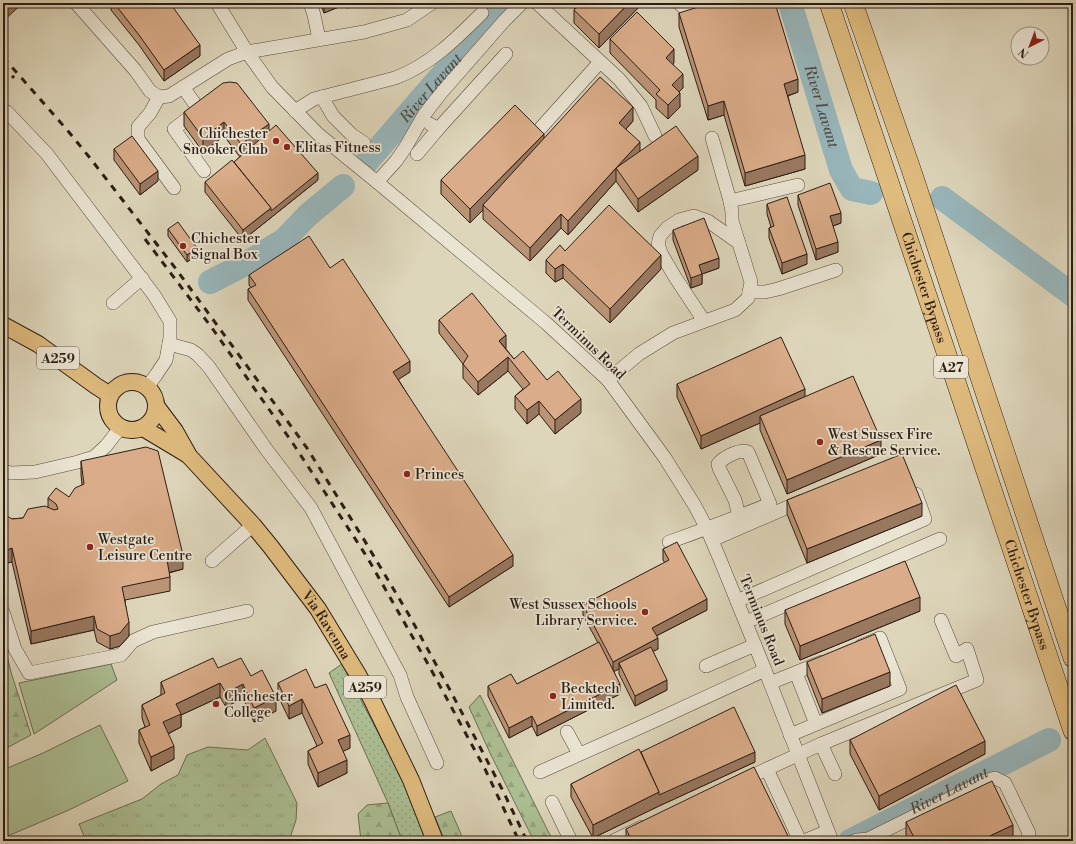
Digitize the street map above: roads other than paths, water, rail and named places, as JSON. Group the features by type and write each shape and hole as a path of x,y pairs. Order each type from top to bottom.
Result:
{"highway":[{"name":"Chichester Bypass","path":"829,3 1073,732"},
{"name":"Chichester Bypass","path":"854,3 911,169 1073,658"}],"main road":[{"name":"A259","path":"3,325 38,344 110,395"},
{"path":"127,382 141,383 152,392 156,399 156,413 148,425 143,428 135,431 120,428 110,417 108,410 110,395 114,389 127,382"},
{"name":"Via Ravenna","path":"157,406 175,431 189,456 272,547 318,609 368,692 411,780 435,841"},
{"name":"Via Ravenna","path":"143,428 189,456"}],"street":[{"path":"76,3 133,72 150,91 159,97 169,96 228,59 247,52 364,32 407,20 432,3"},
{"name":"Terminus Road","path":"217,3 247,52 272,87 318,134 546,322 608,380 665,458 695,506 709,534 746,622 830,836"},
{"path":"310,3 314,14 319,39"},
{"path":"377,182 396,161 441,92 522,3"},
{"path":"537,3 619,79 641,106 655,136"},
{"path":"295,111 314,99 407,74 439,54 482,13"},
{"path":"417,154 506,54"},
{"path":"538,131 600,62"},
{"path":"183,87 199,110 174,129 204,170"},
{"path":"159,97 150,114 138,127 138,139 174,188"},
{"path":"322,97 333,116 352,135 364,143"},
{"path":"7,112 47,154 142,278 170,321 170,338 166,360 147,387"},
{"path":"422,119 438,129"},
{"path":"608,380 639,354 673,333 735,310 748,298 752,282 732,221 730,201 712,138"},
{"path":"730,201 798,185"},
{"path":"704,321 662,256 658,245 660,236 667,228 679,220 694,216 708,221 739,243"},
{"path":"749,292 765,292 778,289 836,270"},
{"path":"113,303 142,278"},
{"path":"169,344 191,350 209,367 266,449 312,508 400,675 407,697 437,763"},
{"path":"3,471 11,473 35,472 94,457 106,446 120,428"},
{"path":"709,534 739,516 770,504 748,452 743,450 721,460 718,464 735,500 739,516"},
{"path":"737,601 925,520 913,485"},
{"path":"669,542 709,534 810,498"},
{"path":"212,561 253,525"},
{"path":"746,622 940,539"},
{"path":"3,612 15,649 29,673 121,655 133,641 153,632 247,611"},
{"path":"732,785 821,744 976,680 967,650 956,656 941,620"},
{"path":"790,735 900,689 880,638 852,649"},
{"path":"706,666 755,645"},
{"path":"770,683 831,658"},
{"path":"540,772 765,670"},
{"path":"796,673 816,724"},
{"path":"567,732 579,754"},
{"path":"821,744 835,774"},
{"path":"767,768 800,841"},
{"path":"854,841 868,839 985,781 995,778 1005,783 1010,791 1029,833 1028,840 1026,841"},
{"path":"552,802 571,841"},
{"path":"613,841 655,821"},
{"path":"804,841 830,836"}],"waterway":[{"name":"River Lavant","path":"790,3 841,170 852,189 871,193"},
{"name":"River Lavant","path":"366,163 496,14"},
{"name":"River Lavant","path":"210,282 245,264 284,240 308,215 343,186"},
{"name":"River Lavant","path":"942,198 1073,295"},
{"name":"River Lavant","path":"850,841 1049,740"}],"railway":[{"path":"3,57 90,158 176,269 307,448 409,615 502,789 527,841"},
{"path":"3,65 14,78"},
{"path":"145,239 212,328 294,445 367,557 428,664 485,769 519,841"}],"place":[{"name":"Chichester Snooker Club","path":"276,141"},
{"name":"Elitas Fitness","path":"287,147"},
{"name":"Chichester Signal Box","path":"183,246"},
{"name":"West Sussex Fire & Rescue Service.","path":"820,442"},
{"name":"Princes","path":"407,474"},
{"name":"Westgate Leisure Centre","path":"90,547"},
{"name":"West Sussex Schools Library Service.","path":"645,612"},
{"name":"Becktech Limited.","path":"553,696"},
{"name":"Chichester College","path":"216,704"}]}
